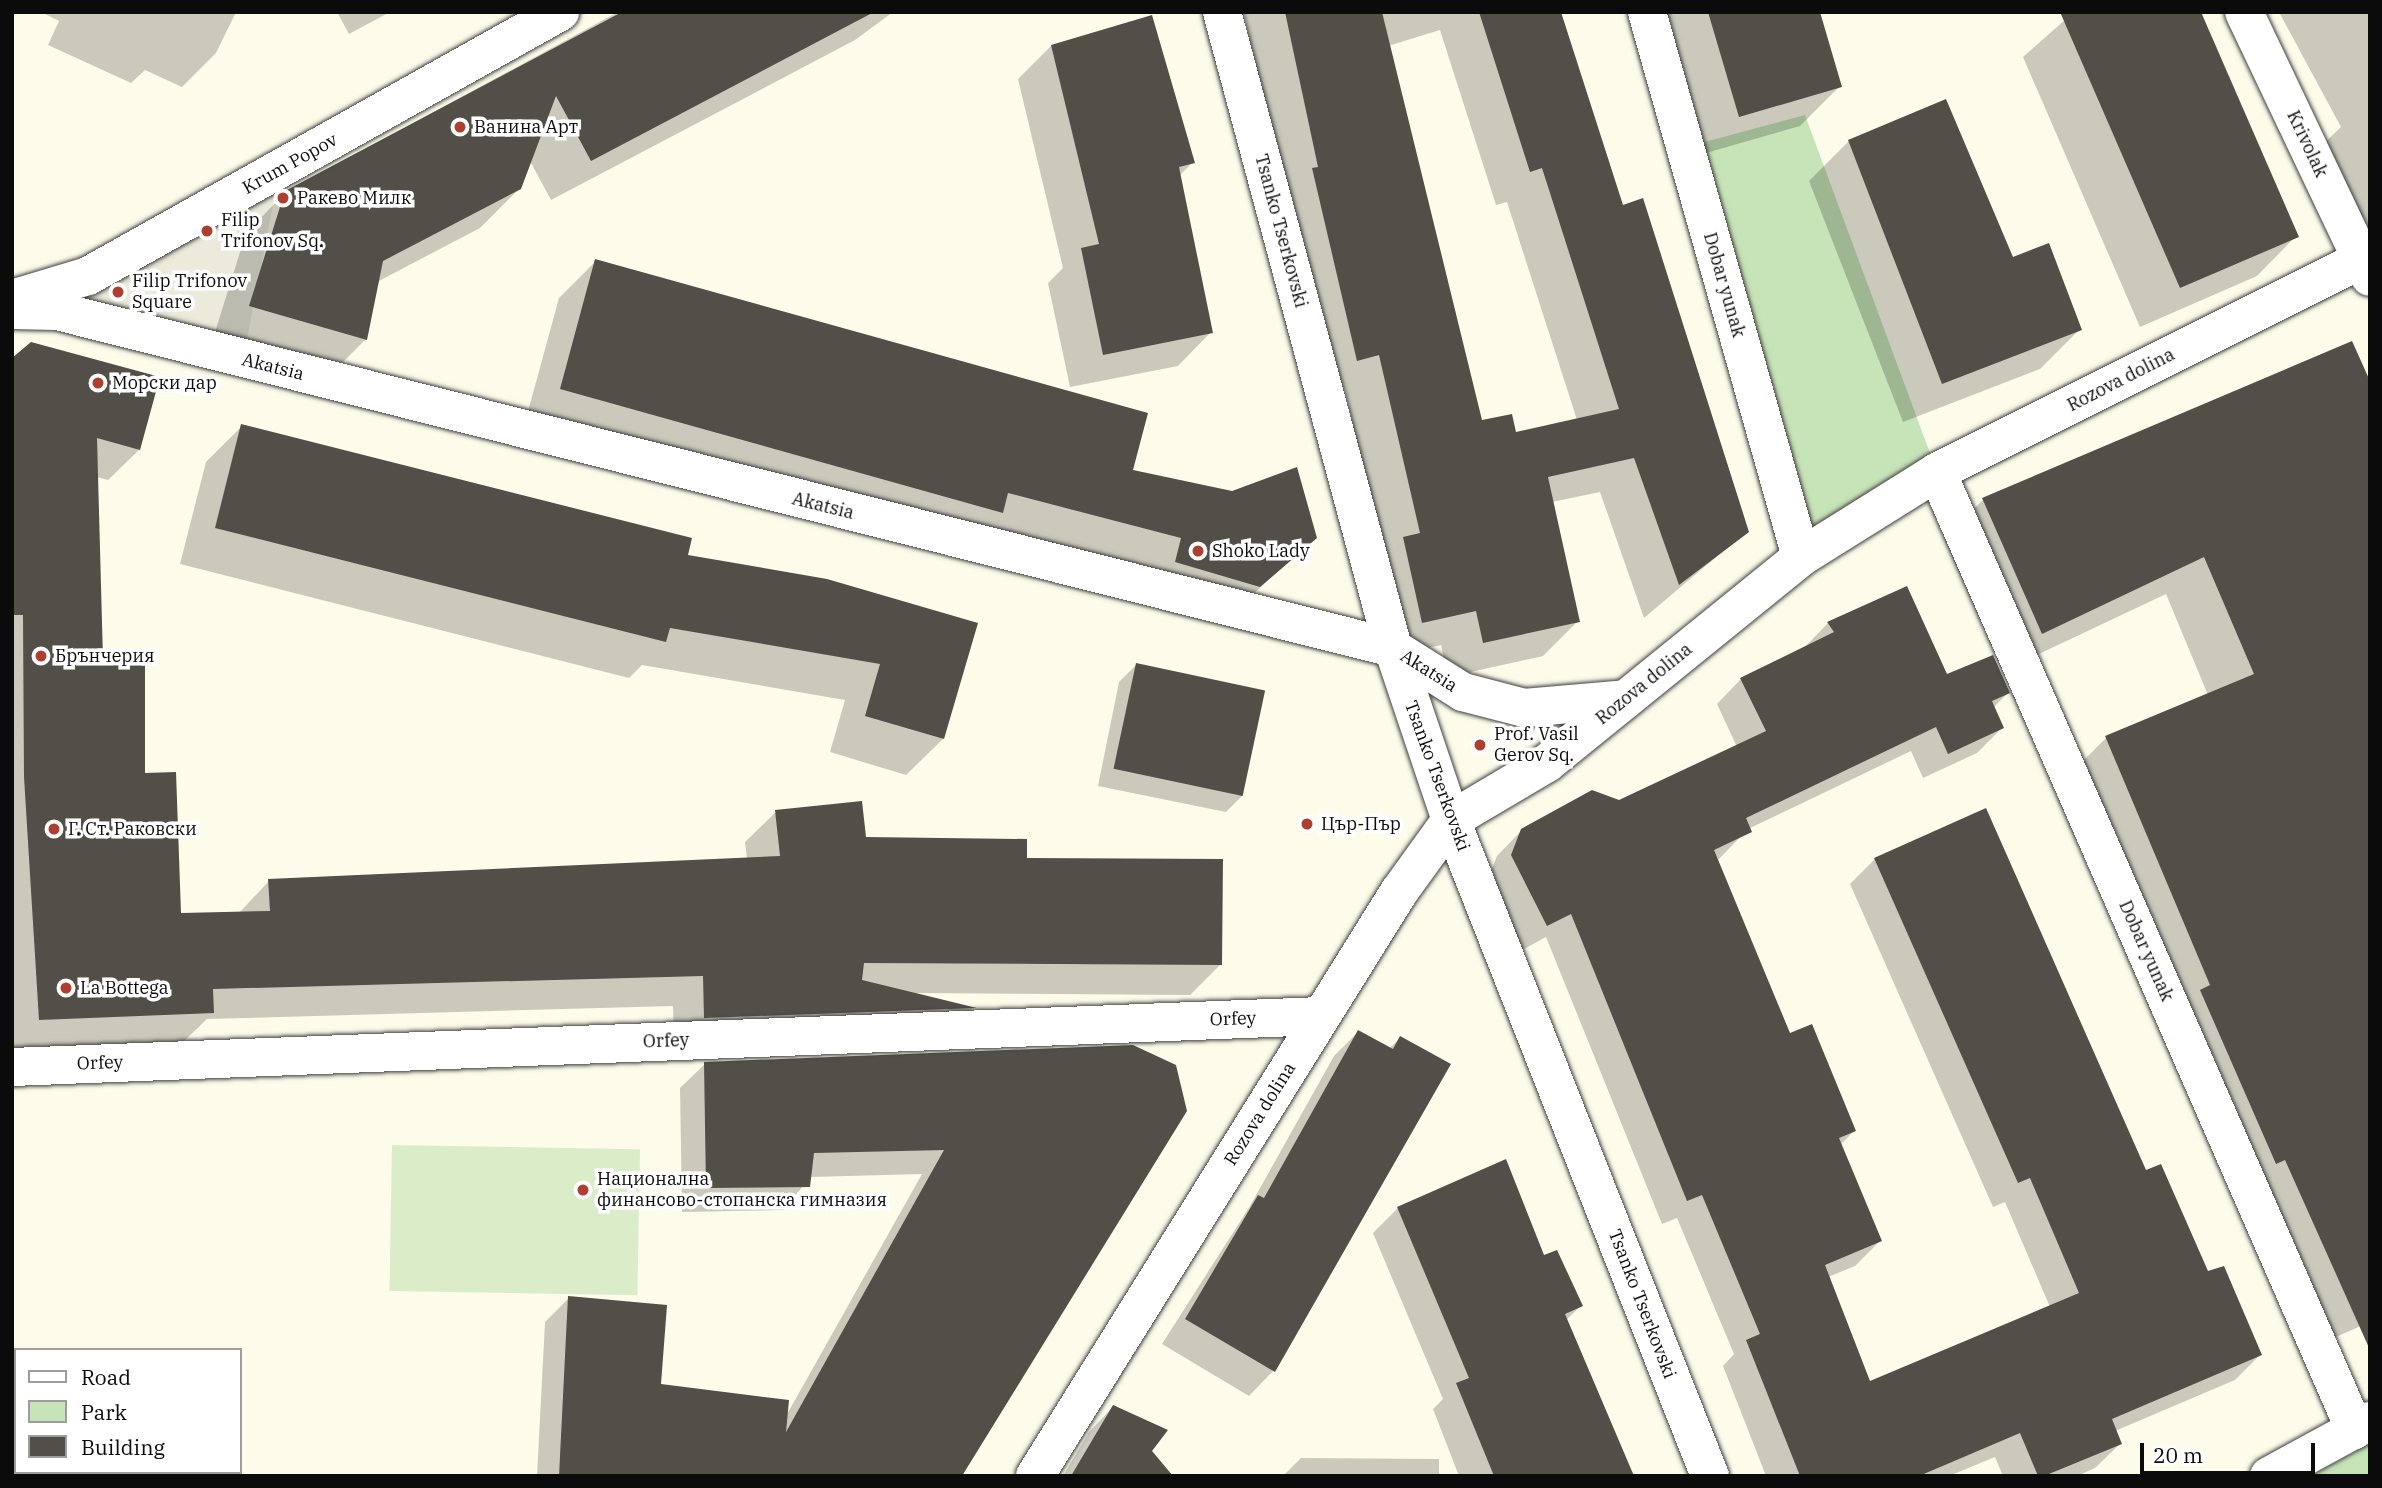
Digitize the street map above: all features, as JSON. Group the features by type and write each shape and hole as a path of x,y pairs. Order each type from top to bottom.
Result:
{"street":[{"name":"Krum Popov","path":"12,299 88,276 560,12"},
{"name":"Tsanko Tserkovski","path":"1222,12 1393,648 1451,820 1710,1476"},
{"name":"Dobar yunak","path":"1647,12 1801,557"},
{"name":"Krivolak","path":"2244,12 2367,264"},
{"name":"Rozova dolina","path":"1035,1476 1321,1016 1451,820 1547,763 1801,557 1937,472 2367,264"},
{"name":"Akatsia","path":"12,310 57,311 1393,648 1463,692 1524,708 1626,699"},
{"name":"Dobar yunak","path":"1937,472 2363,1425"},
{"name":"Orfey","path":"12,1067 1321,1016"},
{"path":"2269,1476 2363,1425"}],"green space":[{"path":"1805,115 1937,472 1801,557 1686,147"},
{"path":"392,1145 640,1149 637,1295 389,1291"},
{"path":"2369,1444 2370,1476 2311,1476"}],"shaded area":[{"name":"Filip Trifonov Sq.","path":"280,169 243,359 12,316"}],"building":[{"path":"622,12 874,12 591,161 556,96 521,189 383,261 367,340 249,306 285,191"},
{"path":"1285,12 1382,12 1482,420 1512,414 1516,432 1619,409 1542,168 1530,172 1479,12 1561,12 1623,205 1643,198 1749,532 1679,585 1634,458 1548,477 1580,622 1483,643 1476,611 1422,623 1403,537 1420,533 1379,355 1357,361 1312,168 1318,167"},
{"path":"1708,12 1820,12 1842,87 1739,117"},
{"path":"2060,12 2201,12 2299,237 2180,288"},
{"path":"1152,15 1195,163 1179,167 1213,333 1103,355 1081,248 1099,244 1051,45"},
{"path":"1946,99 2013,257 2049,243 2082,330 1942,384 1848,140"},
{"path":"595,259 1148,413 1133,470 1232,491 1297,467 1317,538 1260,587 1175,562 1181,538 1008,493 1003,513 560,389"},
{"path":"2352,341 2370,381 2370,1350 2285,1160 2276,1164 2200,990 2210,985 2105,736 2254,674 2204,557 2042,634 1982,498"},
{"path":"31,342 160,377 140,450 97,438 103,659 145,660 145,773 176,772 181,913 270,911 268,879 780,856 775,810 862,801 866,837 1027,839 1027,858 1223,859 1222,965 864,963 862,980 977,1008 704,1018 703,976 213,989 214,1013 39,1020 24,777 23,615 12,615 12,358"},
{"path":"241,424 692,538 688,555 827,579 978,623 944,739 865,716 880,664 670,628 666,642 215,528"},
{"path":"1907,586 1947,674 1993,655 2010,693 1992,701 2004,728 1948,754 1936,727 1746,818 1752,832 1714,850 1790,1033 1812,1024 1856,1131 1839,1138 1882,1241 1825,1265 1870,1381 2079,1293 2030,1178 2018,1183 1874,858 1986,808 2146,1170 2161,1164 2208,1271 2224,1266 2262,1355 2112,1419 2122,1444 2044,1476 2038,1476 2020,1433 1919,1476 1800,1476 1746,1340 1760,1334 1702,1195 1687,1201 1571,914 1547,926 1511,855 1521,829 1592,790 1619,800 1766,731 1740,678 1834,632 1827,622"},
{"path":"1136,663 1265,690 1243,796 1114,769"},
{"path":"1358,1030 1393,1049 1400,1036 1451,1064 1275,1372 1185,1319 1258,1195 1264,1198"},
{"path":"1133,1045 1176,1065 1187,1111 962,1476 559,1476 568,1296 667,1305 661,1384 789,1400 786,1432 944,1150 814,1153 810,1187 706,1188 704,1062"},
{"path":"1506,1159 1544,1255 1557,1250 1583,1306 1565,1314 1634,1476 1494,1476 1456,1383 1469,1378 1397,1207"},
{"path":"1113,1405 1168,1430 1152,1451 1173,1476 1071,1476"}],"place":[{"name":"Ванина Арт","path":"460,127"},
{"name":"Ракево Милк","path":"283,198"},
{"name":"Filip Trifonov Sq.","path":"207,231"},
{"name":"Filip Trifonov Square","path":"118,292"},
{"name":"Морски дар","path":"98,383"},
{"name":"Shoko Lady","path":"1198,551"},
{"name":"Брънчерия","path":"41,656"},
{"name":"Prof. Vasil Gerov Sq.","path":"1480,745"},
{"name":"Цър-Пър","path":"1307,824"},
{"name":"Г. Ст. Раковски","path":"54,829"},
{"name":"La Bottega","path":"66,988"},
{"name":"Национална финансово-стопанска гимназия","path":"583,1190"}]}
